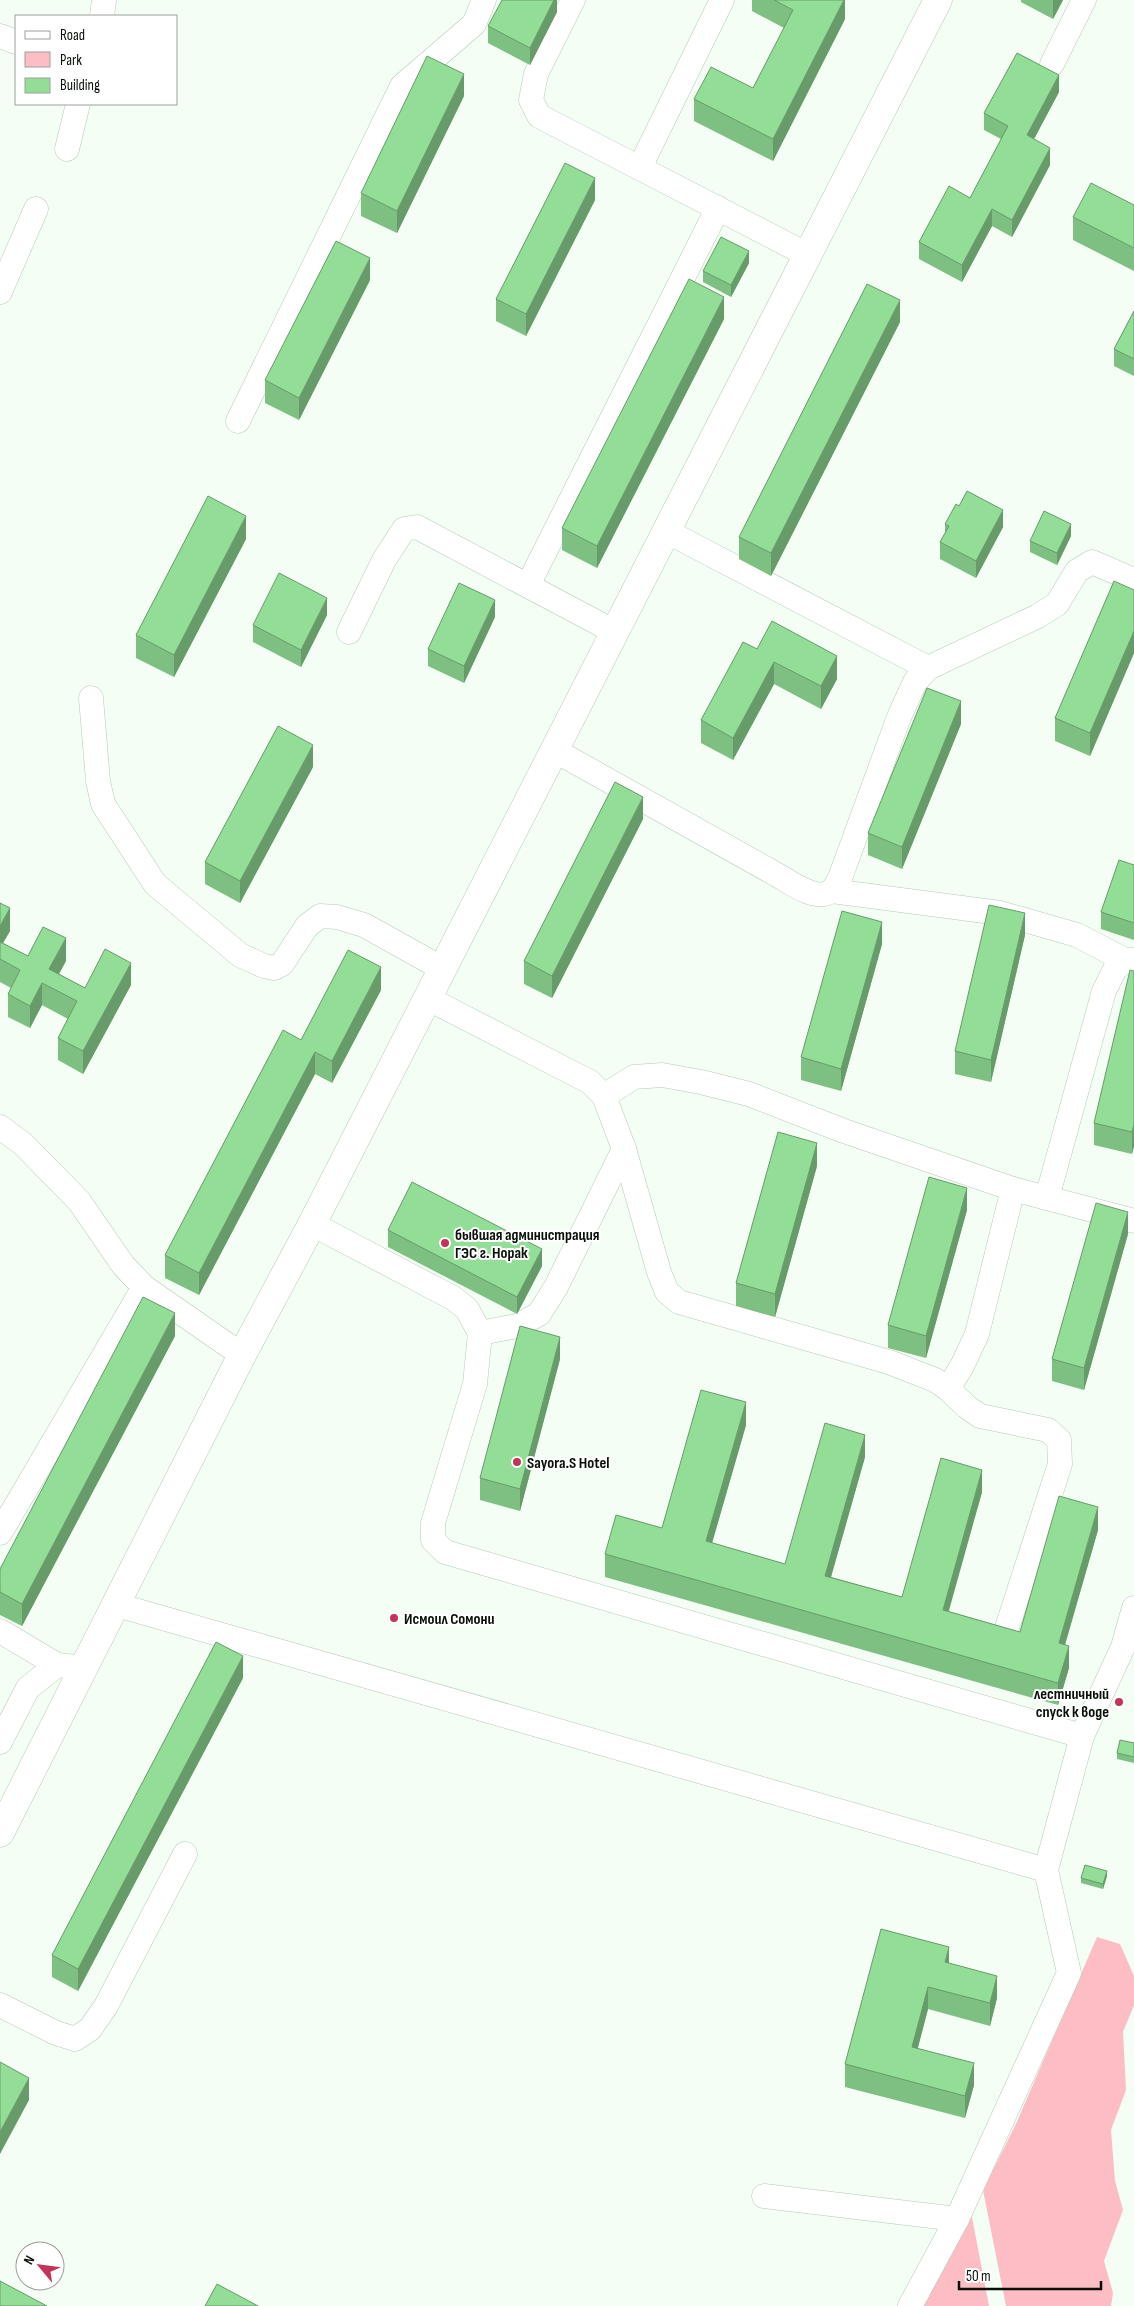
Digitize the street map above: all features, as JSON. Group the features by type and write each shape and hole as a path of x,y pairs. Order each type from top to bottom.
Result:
{"main road":[{"path":"0,1833 117,1606 242,1355 312,1224 443,969 938,0"}],"street":[{"path":"102,15 104,0"},
{"path":"238,421 402,86 474,24 484,0"},
{"path":"573,0 536,74 531,100 539,116 808,254"},
{"path":"640,167 722,0"},
{"path":"1052,64 1084,0"},
{"path":"0,36 15,42"},
{"path":"67,149 78,105"},
{"path":"528,586 718,208"},
{"path":"0,292 36,209"},
{"path":"350,632 384,560 404,529 417,527 615,632"},
{"path":"666,531 928,668"},
{"path":"832,891 840,878 899,717 915,682 928,668 1038,616 1057,604 1077,571 1092,562 1134,580"},
{"path":"91,698 98,781 103,804 155,884 240,955 264,966 274,968 282,964 307,926 320,916 337,916 364,925 443,969"},
{"path":"554,750 804,890 821,895 832,891 1000,913 1077,935 1130,960"},
{"path":"1047,1198 1104,991 1115,969 1130,960"},
{"path":"427,998 590,1082 604,1096 624,1149 659,1272 667,1292 679,1302 889,1362 935,1380 980,1416 1048,1430 1059,1440 1060,1464 1004,1637"},
{"path":"604,1096 634,1077 662,1075 701,1082 749,1094 844,1131 1013,1189 1134,1221"},
{"path":"0,1127 23,1144 79,1201 124,1265 144,1287 242,1355"},
{"path":"480,1333 518,1326 539,1314 556,1287 624,1149"},
{"path":"948,1389 962,1366 977,1334 1013,1189"},
{"path":"312,1224 453,1298 467,1309 480,1333 475,1384 433,1523 433,1540 445,1552 1082,1736"},
{"path":"0,1533 144,1287"},
{"path":"117,1606 1046,1870"},
{"path":"910,2306 957,2219 1069,1973 1046,1870 1082,1736 1122,1647 1134,1608"},
{"path":"0,1631 57,1665 84,1668"},
{"path":"0,1742 28,1688 57,1665"},
{"path":"0,2005 56,2033 75,2039 90,2029 106,2006 185,1854"},
{"path":"764,2196 957,2219"}],"green space":[{"path":"1097,1937 1120,1944 1134,1976 1134,2005 1123,2032 1126,2090 1111,2130 1115,2181 1123,2210 1104,2261 1113,2293 1111,2306 1006,2306 983,2190 1015,2126"},
{"path":"971,2212 989,2306 921,2306"}],"building":[{"path":"502,0 554,0 530,48 488,26"},
{"path":"774,0 844,0 773,139 694,99 711,67 753,88 793,10"},
{"path":"1017,53 1059,75 1027,135 1050,148 1012,220 992,209 962,265 919,242 949,186 970,198 1008,126 984,113"},
{"path":"427,56 464,74 397,211 361,193"},
{"path":"565,163 595,178 526,314 496,299"},
{"path":"1091,183 1134,205 1134,248 1073,217"},
{"path":"721,237 749,251 731,285 703,271"},
{"path":"336,241 370,258 299,398 265,380"},
{"path":"689,279 724,297 597,546 562,528"},
{"path":"867,284 900,300 771,553 739,537"},
{"path":"1134,311 1134,359 1114,349"},
{"path":"967,491 1003,510 976,561 940,542 949,526 945,524 956,504 959,506"},
{"path":"208,496 246,516 174,655 136,635"},
{"path":"1044,511 1071,524 1057,553 1030,541"},
{"path":"279,573 327,598 301,650 253,625"},
{"path":"1114,581 1134,590 1134,631 1090,733 1055,718"},
{"path":"459,583 495,600 464,666 428,649"},
{"path":"772,621 837,656 821,686 774,662 733,738 701,720 743,642 757,649"},
{"path":"927,688 961,701 902,847 868,833"},
{"path":"278,726 313,745 240,881 205,862"},
{"path":"615,782 643,797 552,976 524,961"},
{"path":"1119,860 1134,865 1134,923 1101,912"},
{"path":"0,903 10,908 0,926"},
{"path":"989,905 1025,913 991,1060 955,1051"},
{"path":"842,911 882,922 841,1069 801,1057"},
{"path":"43,927 66,938 49,969 85,988 105,949 131,963 83,1051 58,1038 77,1001 42,983 30,1006 8,994 20,970 0,959 0,942 28,956"},
{"path":"348,950 381,967 332,1061 315,1052 199,1273 165,1255 283,1030 301,1040"},
{"path":"1130,970 1134,971 1134,1124 1132,1132 1094,1123"},
{"path":"778,1132 817,1143 775,1294 736,1283"},
{"path":"929,1177 967,1188 926,1336 888,1325"},
{"path":"412,1182 542,1249 517,1297 388,1230"},
{"path":"1096,1203 1128,1212 1084,1368 1052,1359"},
{"path":"143,1297 175,1313 22,1604 0,1592 0,1569"},
{"path":"520,1326 560,1337 520,1489 480,1478"},
{"path":"701,1390 746,1402 706,1541 785,1564 825,1423 865,1435 825,1576 902,1597 941,1458 982,1470 943,1610 1020,1632 1059,1496 1098,1507 1059,1643 1069,1646 1058,1683 605,1554 616,1515 662,1528"},
{"path":"216,1642 243,1656 78,1969 52,1955"},
{"path":"1120,1740 1134,1743 1134,1757 1117,1753"},
{"path":"1085,1865 1107,1871 1103,1884 1081,1878"},
{"path":"881,1929 949,1947 945,1962 997,1976 990,2003 928,1987 912,2047 974,2063 965,2096 845,2064"},
{"path":"0,2062 29,2078 0,2132"},
{"path":"0,2281 15,2289 15,2291 19,2291 47,2306 0,2306"},
{"path":"217,2284 258,2306 205,2306"}],"place":[{"name":"бывшая администрация ГЭС г. Норак","path":"445,1243"},
{"name":"Sayora.S Hotel","path":"517,1462"},
{"name":"Исмоил Сомони","path":"394,1618"},
{"name":"лестничный спуск к воде","path":"1119,1702"}]}
